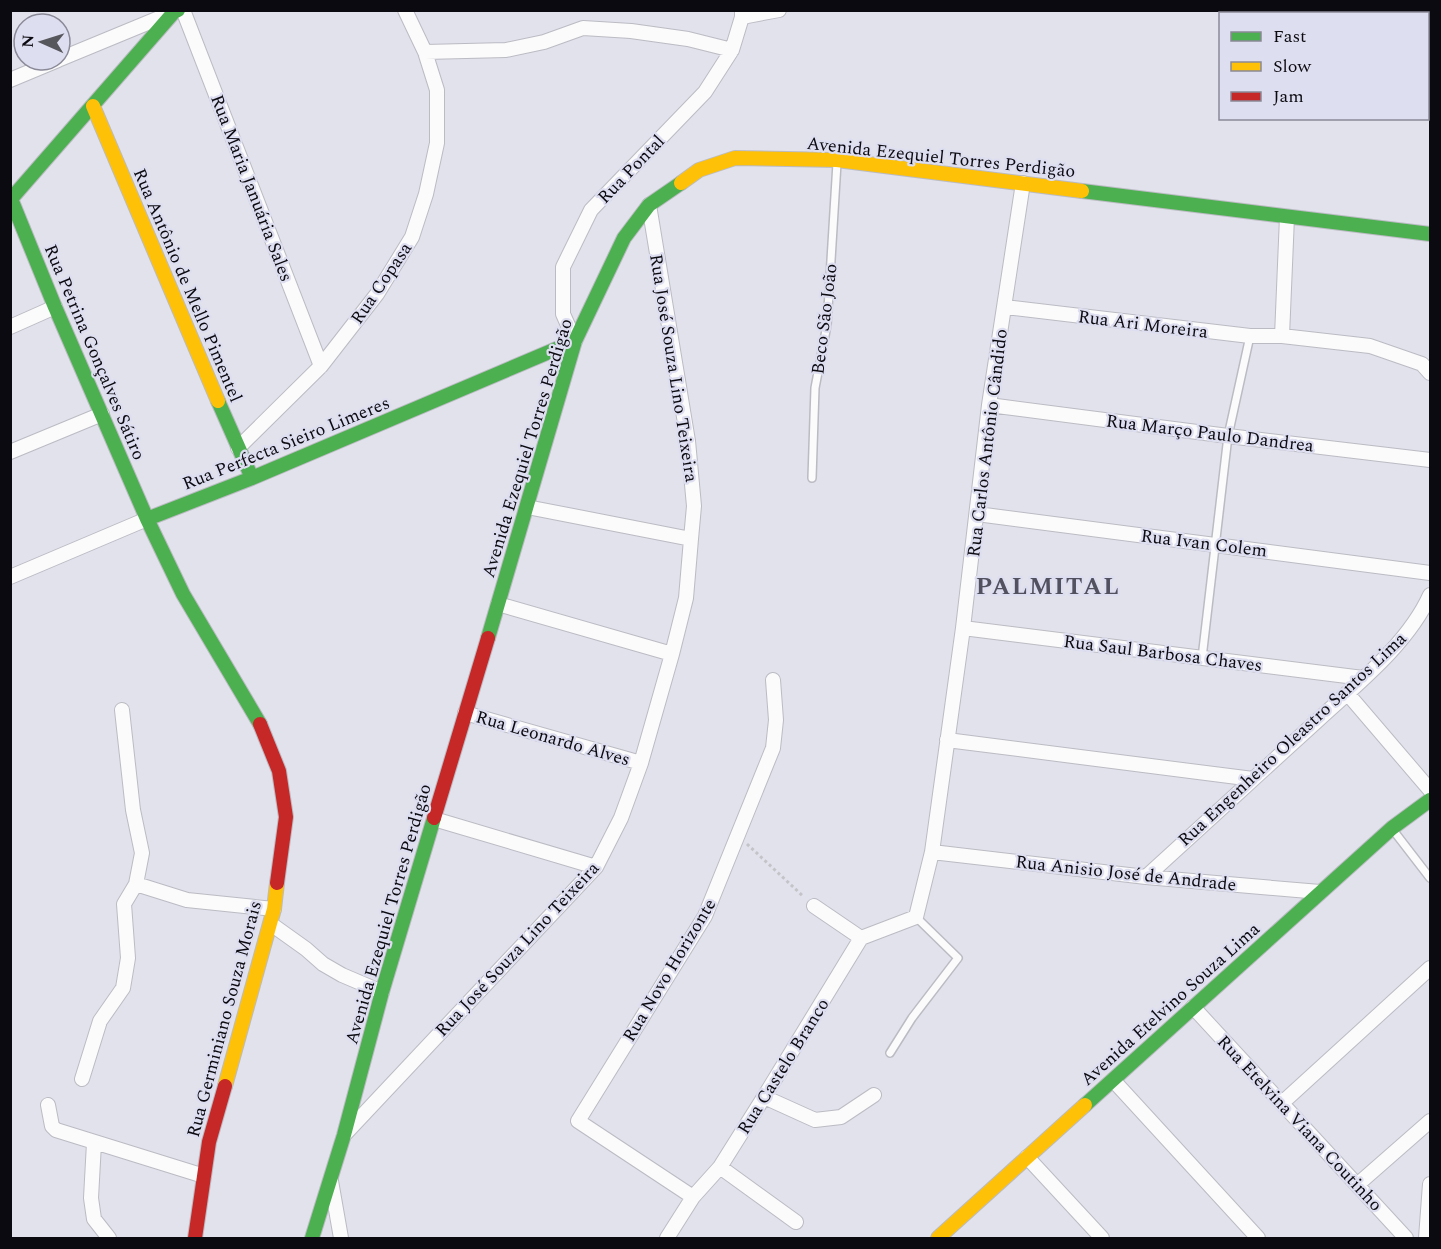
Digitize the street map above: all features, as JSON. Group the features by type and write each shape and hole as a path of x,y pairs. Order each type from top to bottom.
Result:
{"street":[{"name":"Rua Copasa","path":"238,448 321,366 377,294 412,237 426,194 437,143 437,90 425,52 405,10"},
{"path":"742,14 779,10"},
{"path":"72,55 178,11"},
{"path":"11,200 178,11"},
{"name":"Rua Maria Januária Sales","path":"178,11 321,366"},
{"name":"Rua Pontal","path":"575,341 563,314 563,267 591,210 705,92 732,50 742,14"},
{"path":"425,52 506,50 544,42 583,28 631,31 688,39 732,50"},
{"path":"10,80 30,72"},
{"name":"Rua Antônio de Mello Pimentel","path":"93,106 252,478"},
{"name":"Avenida Ezequiel Torres Perdigão","path":"312,1239 344,1135 382,992 575,341 624,238 649,205 699,170 735,158 837,160 1431,234"},
{"name":"Rua Carlos Antônio Cândido","path":"916,917 932,852 963,628 989,405 1023,183"},
{"name":"Rua Petrina Gonçalves Sátiro","path":"11,200 55,308 147,519"},
{"name":"Rua José Souza Lino Teixeira","path":"344,1135 596,867 621,818 641,763 686,598 694,506 688,441 649,205"},
{"path":"1282,336 1287,217"},
{"name":"Rua Ari Moreira","path":"1005,307 1250,336 1282,336 1370,346 1422,364 1431,373"},
{"path":"10,327 55,308"},
{"name":"Rua Perfecta Sieiro Limeres","path":"10,577 147,519 252,478 575,341"},
{"name":"Rua Março Paulo Dandrea","path":"989,405 1431,460"},
{"path":"10,452 102,414"},
{"path":"527,507 691,539"},
{"name":"Rua Ivan Colem","path":"977,514 1431,573"},
{"name":"Rua Germiniano Souza Morais","path":"147,519 183,594 260,725 279,771 286,817 271,924 209,1142 195,1239"},
{"name":"Rua Engenheiro Oleastro Santos Lima","path":"1146,877 1403,639 1431,595"},
{"path":"498,604 672,654"},
{"name":"Rua Saul Barbosa Chaves","path":"963,628 1363,678"},
{"name":"Rua Novo Horizonte","path":"693,1197 578,1121 705,916 773,748 776,720 773,680"},
{"path":"1347,693 1431,790"},
{"path":"82,1079 100,1022 123,988 128,958 124,904 135,884 142,853 133,810 122,710"},
{"name":"Rua Leonardo Alves","path":"465,713 641,763"},
{"path":"947,740 1253,779"},
{"name":"Avenida Etelvino Souza Lima","path":"946,1236 1027,1157 1320,892 1392,828 1431,800"},
{"path":"434,819 596,867"},
{"name":"Rua Anisio José de Andrade","path":"932,852 1146,877 1320,892"},
{"path":"135,884 187,900 274,909"},
{"path":"814,906 861,938 916,917"},
{"path":"271,924 323,964 382,992"},
{"name":"Rua Castelo Branco","path":"667,1239 693,1197 720,1167 861,938"},
{"path":"1282,1103 1431,968"},
{"name":"Rua Etelvina Viana Coutinho","path":"1193,1007 1406,1239"},
{"path":"1113,1080 1258,1239"},
{"path":"764,1097 815,1120 842,1117 874,1095"},
{"path":"48,1105 52,1126 56,1130 204,1176"},
{"path":"1357,1185 1431,1121"},
{"path":"94,1143 91,1198 94,1219 109,1239"},
{"path":"1027,1157 1102,1239"},
{"path":"720,1167 796,1222"},
{"path":"331,1179 341,1239"},
{"path":"1426,1239 1431,1184"}],"lane":[{"name":"Beco São João","path":"812,478 815,388 826,326 837,160"},
{"path":"1202,658 1228,436 1250,336"},
{"path":"1392,828 1431,878"},
{"path":"890,1053 912,1018 958,958 916,917"}],"path":[{"path":"738,835 814,906"}],"traffic: fast":[{"path":"178,10 11,199 147,519 183,594 260,724"},
{"path":"488,638 575,341 624,238 649,205 681,183"},
{"path":"1082,191 1430,234"},
{"path":"147,519 252,478 575,341"},
{"path":"218,401 252,478"},
{"path":"1085,1105 1392,828 1430,800"},
{"path":"312,1238 344,1135 382,992 434,818"}],"traffic: slow":[{"path":"93,106 218,401"},
{"path":"681,183 699,170 735,158 837,160 1082,191"},
{"path":"225,1086 274,909 277,883"},
{"path":"938,1238 1085,1105"}],"traffic: jam":[{"path":"434,818 488,638"},
{"path":"260,724 279,771 286,817 277,883"},
{"path":"195,1238 209,1142 225,1086"}],"district":[{"name":"PALMITAL","path":"1048,586"}]}
